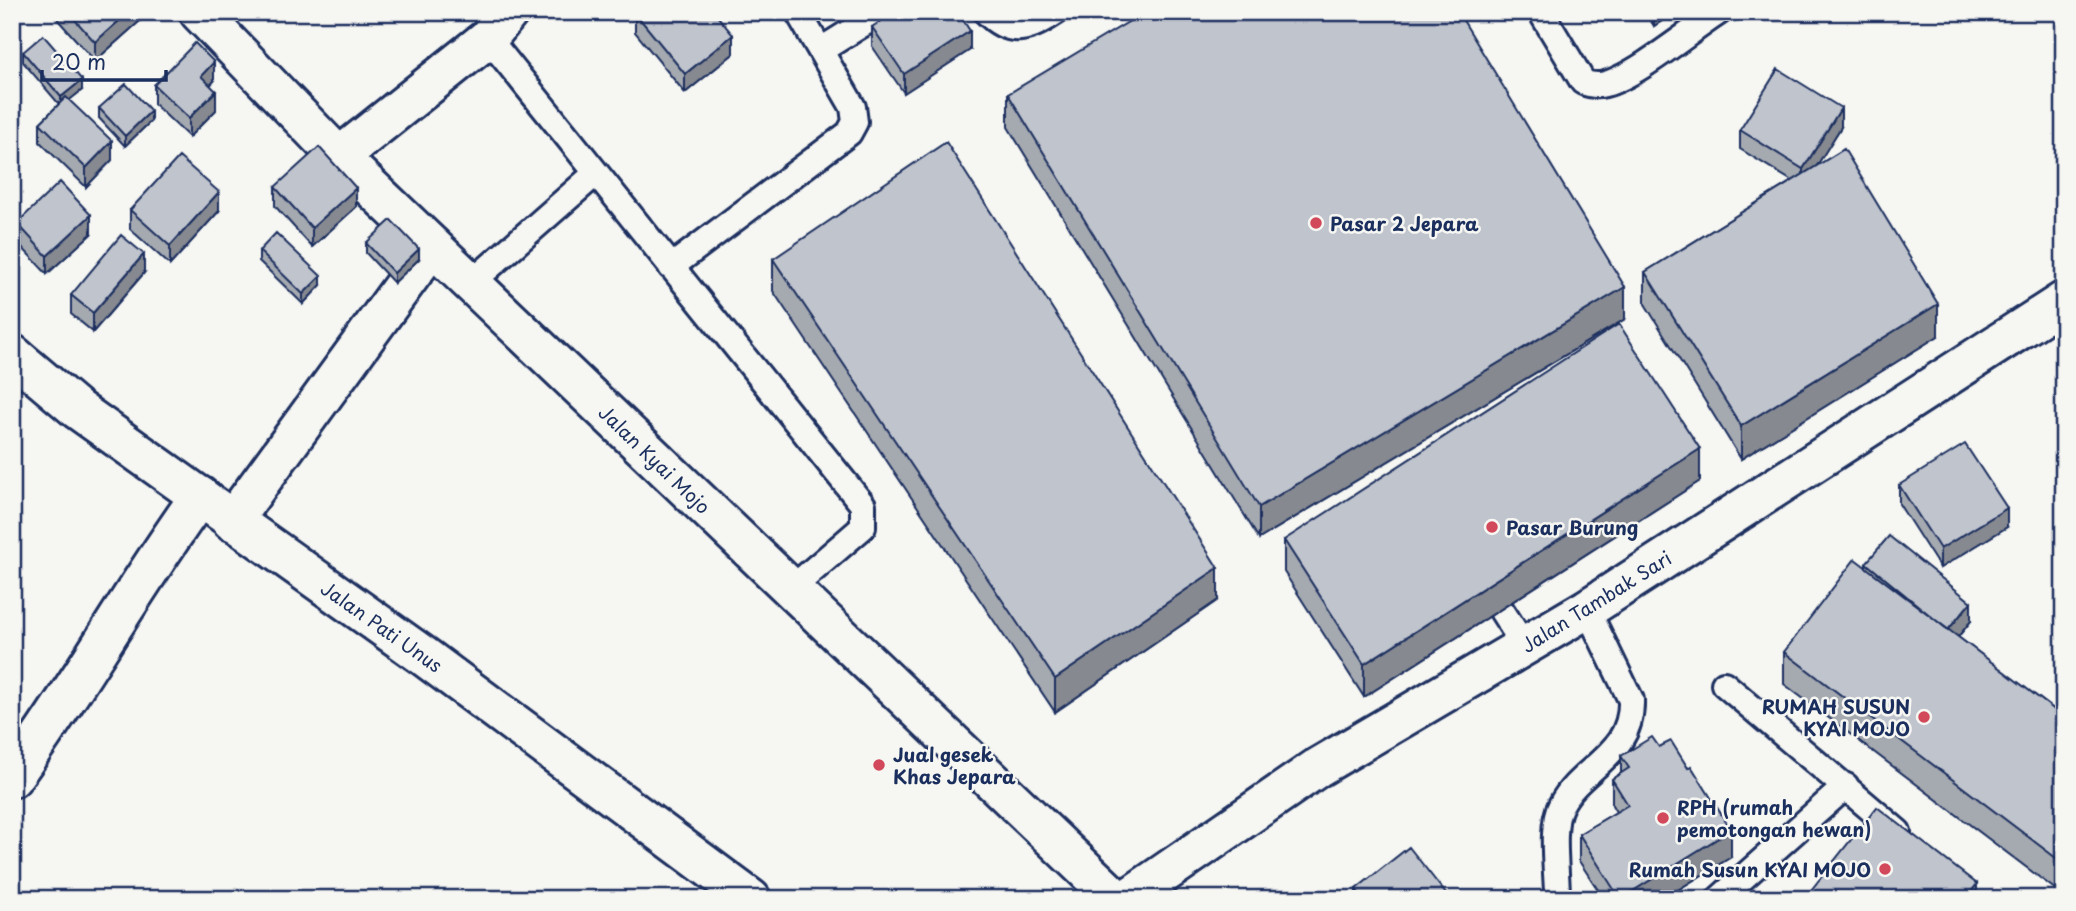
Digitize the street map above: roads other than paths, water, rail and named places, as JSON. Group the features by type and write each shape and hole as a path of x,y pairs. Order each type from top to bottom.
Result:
{"street":[{"name":"Jalan Kyai Mojo","path":"199,12 339,157 1116,899"},
{"path":"339,157 498,25"},
{"path":"232,521 432,246"},
{"name":"Jalan Tambak Sari","path":"1127,899 1317,768 1525,647 2064,301"},
{"name":"Jalan Pati Unus","path":"12,354 77,409 425,657 751,899"},
{"path":"12,778 54,720 167,541 200,496"}],"lane":[{"path":"671,267 849,133 855,122 853,107 798,12"},
{"path":"821,50 882,12"},
{"path":"986,12 1008,27 1030,29 1056,12"},
{"path":"1541,12 1583,82 1594,85 1605,84 1631,71 1719,12"},
{"path":"498,25 595,174 863,505 863,527 856,536 791,589"},
{"path":"471,283 595,174"},
{"path":"1557,896 1556,818 1562,802 1614,749 1632,714 1631,700 1587,608"},
{"path":"1502,611 1525,647"},
{"path":"1724,684 1916,847"},
{"path":"1719,899 1846,786"}],"place":[{"name":"Pasar 2 Jepara","path":"1316,223"},
{"name":"Pasar Burung","path":"1492,527"},
{"name":"RUMAH SUSUN KYAI MOJO","path":"1924,717"},
{"name":"Jual gesek Khas Jepara","path":"879,765"},
{"name":"RPH (rumah pemotongan hewan)","path":"1663,818"},
{"name":"Rumah Susun KYAI MOJO","path":"1885,869"}]}
